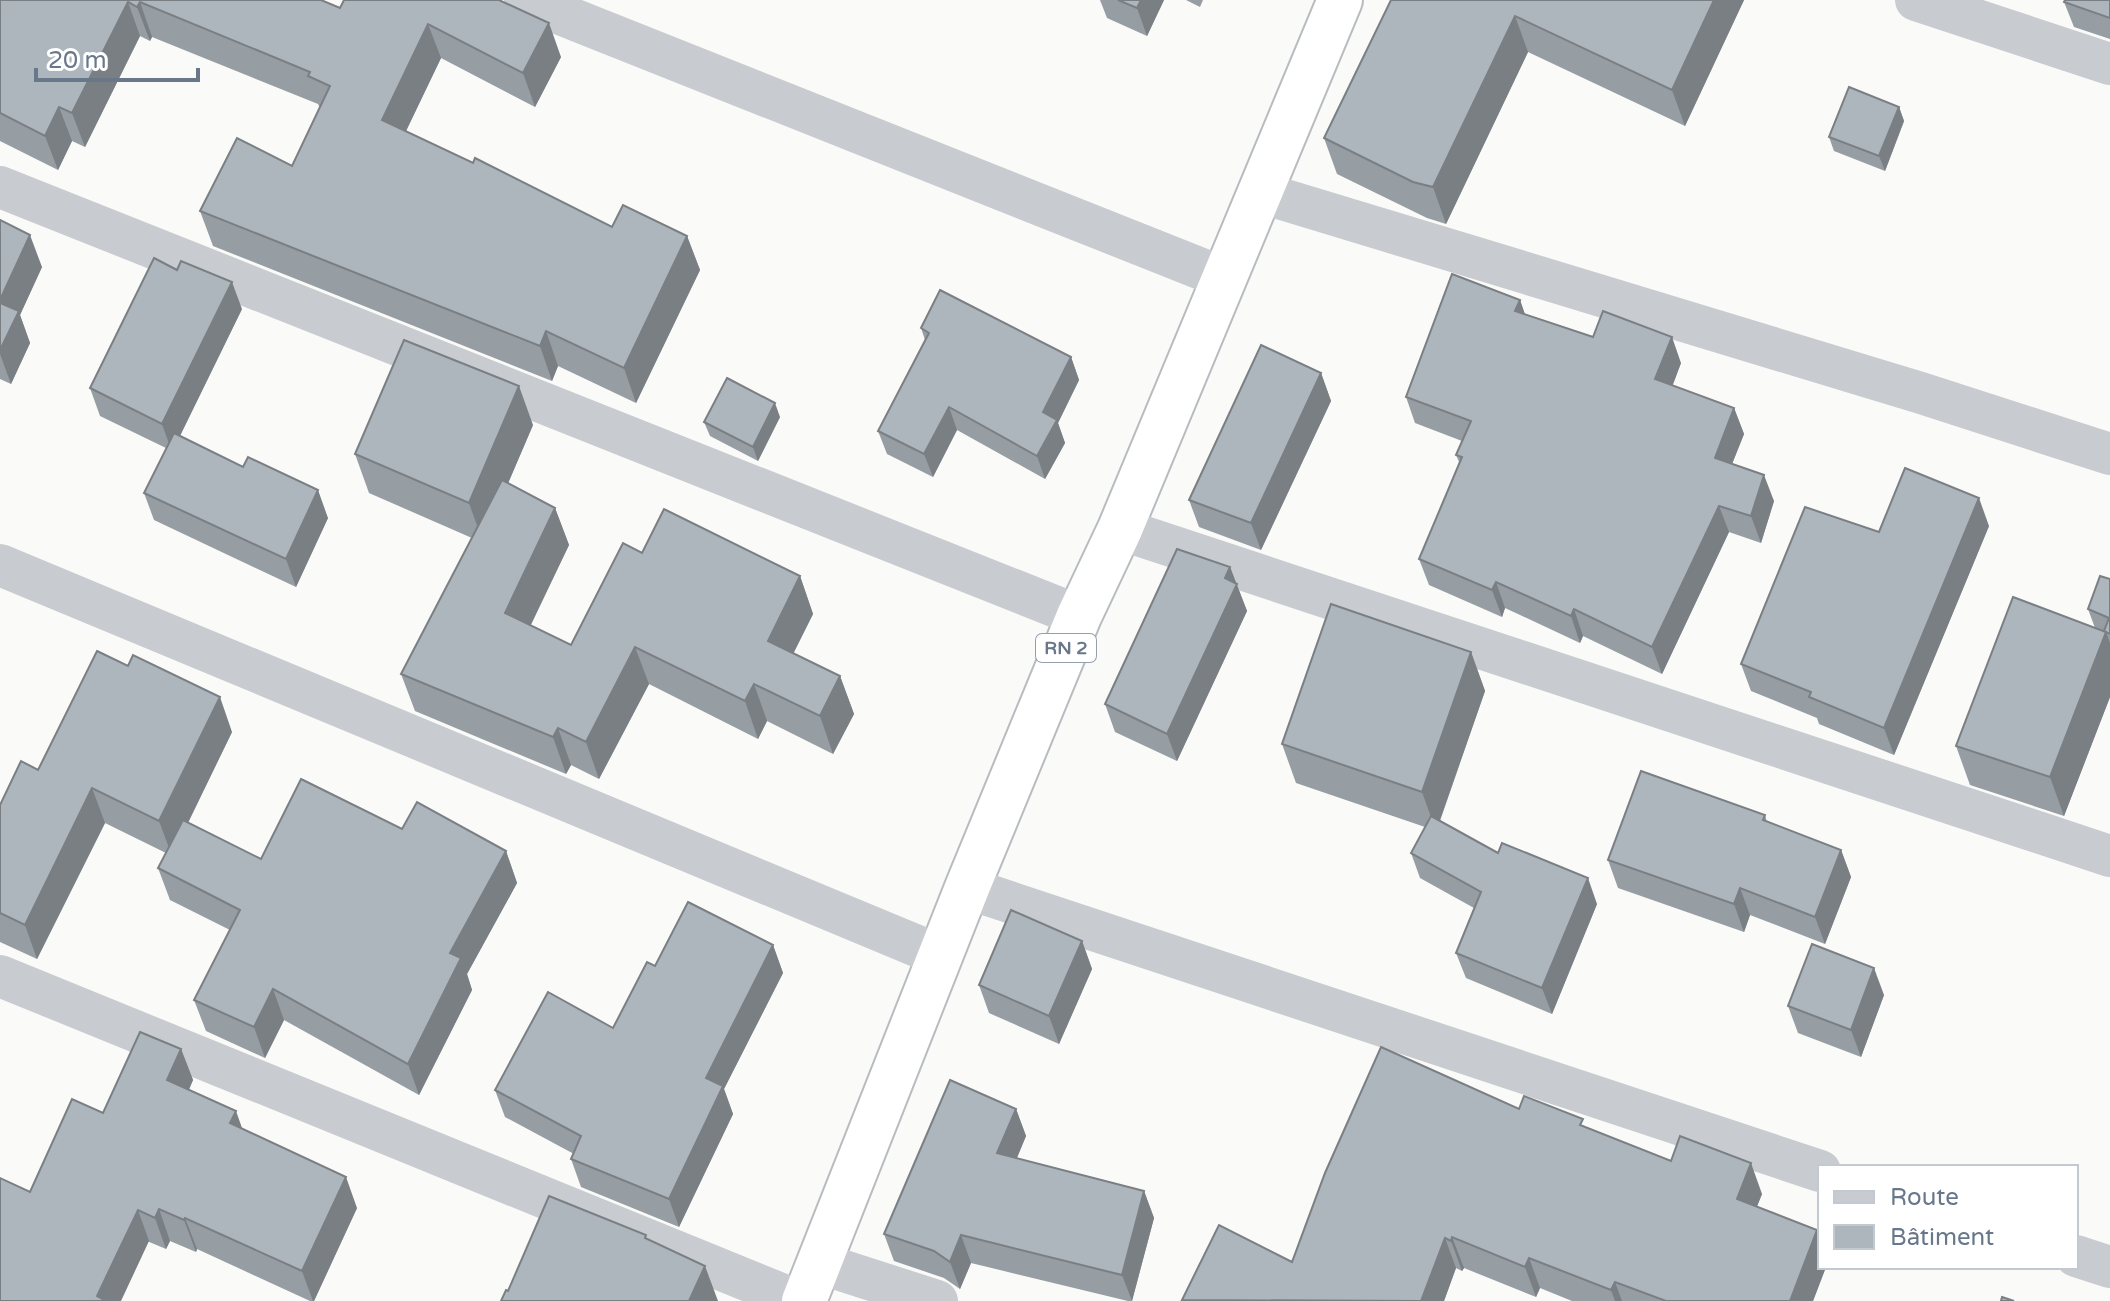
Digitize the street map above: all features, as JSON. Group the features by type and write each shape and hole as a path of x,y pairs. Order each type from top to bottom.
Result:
{"highway":[{"name":"RN 2","path":"807,1288 1079,616 1120,529 1340,0"}],"street":[{"path":"525,0 1224,278"},
{"path":"1916,0 2110,64"},
{"path":"0,187 1079,616"},
{"path":"1259,192 1921,393 2110,454"},
{"path":"1120,529 2110,856"},
{"path":"0,565 941,956"},
{"path":"967,888 1818,1170"},
{"path":"0,976 807,1288 937,1301"},
{"path":"2078,1257 2110,1267"}],"building":[{"path":"0,0 321,0 340,8 344,0 499,0 549,23 523,73 428,24 382,120 473,163 475,158 612,227 623,205 687,236 624,368 546,331 540,346 200,211 237,138 292,166 330,86 308,76 310,72 140,2 137,7 128,2 72,113 59,107 45,136 0,113"},
{"path":"1118,0 1141,0 1137,8"},
{"path":"1391,0 1714,0 1672,90 1515,16 1433,187 1413,182 1324,138"},
{"path":"2110,0 2110,18 2064,2"},
{"path":"1849,87 1899,107 1879,156 1829,137"},
{"path":"0,220 30,235 0,300"},
{"path":"154,258 177,270 181,261 232,282 162,424 90,388"},
{"path":"1452,274 1520,300 1515,311 1593,337 1603,311 1672,337 1655,379 1734,408 1715,458 1764,475 1751,516 1719,506 1652,647 1574,609 1571,616 1496,582 1492,590 1419,559 1462,457 1456,455 1471,421 1406,397"},
{"path":"940,290 1071,357 1043,412 1057,420 1037,456 949,407 924,454 878,431 929,333 921,328"},
{"path":"0,303 19,311 0,350"},
{"path":"404,340 519,386 469,503 355,454"},
{"path":"1261,345 1321,373 1251,523 1189,500"},
{"path":"727,378 775,403 753,447 704,422"},
{"path":"174,433 243,467 248,457 318,490 286,559 144,493"},
{"path":"1905,468 1979,498 1884,728 1809,697 1811,692 1741,664 1805,507 1879,532"},
{"path":"502,480 555,508 505,613 571,645 623,543 642,553 664,509 800,576 768,641 840,676 820,716 754,684 745,701 635,647 586,742 558,728 553,737 401,674"},
{"path":"1177,549 1230,567 1225,578 1237,584 1167,734 1105,704"},
{"path":"2100,576 2110,579 2110,634 2104,631 2109,618 2088,609"},
{"path":"2013,597 2106,632 2050,777 1956,746"},
{"path":"1331,604 1471,652 1422,792 1282,744"},
{"path":"97,651 128,666 133,655 220,697 159,821 92,788 25,925 0,913 0,805 21,761 38,770"},
{"path":"1641,771 1765,815 1763,820 1841,850 1815,917 1740,888 1734,904 1608,860"},
{"path":"301,779 402,829 417,802 506,851 450,953 461,958 408,1064 273,989 254,1027 194,1000 240,910 158,868 183,820 261,859"},
{"path":"1431,816 1498,853 1502,843 1588,878 1542,988 1456,953 1481,892 1411,853"},
{"path":"688,902 773,945 706,1078 723,1086 669,1199 571,1159 581,1136 495,1090 548,992 613,1028 647,962 655,966"},
{"path":"1011,910 1082,941 1049,1016 979,985"},
{"path":"1812,944 1874,968 1851,1030 1788,1006"},
{"path":"140,1032 181,1049 167,1080 236,1111 230,1123 346,1177 302,1271 185,1218 159,1209 155,1218 138,1210 97,1296 103,1301 0,1301 0,1178 30,1192 72,1099 103,1113"},
{"path":"1381,1047 1519,1109 1524,1096 1583,1119 1580,1125 1671,1161 1680,1136 1751,1163 1737,1199 1817,1230 1790,1301 1666,1301 1615,1282 1611,1290 1529,1258 1525,1267 1452,1237 1451,1241 1445,1238 1421,1301 1182,1300 1219,1225 1292,1262 1325,1173"},
{"path":"950,1080 1016,1109 997,1153 1144,1191 1122,1275 961,1235 950,1262 934,1251 884,1234"},
{"path":"549,1196 646,1235 645,1238 705,1266 689,1301 501,1301"}]}
